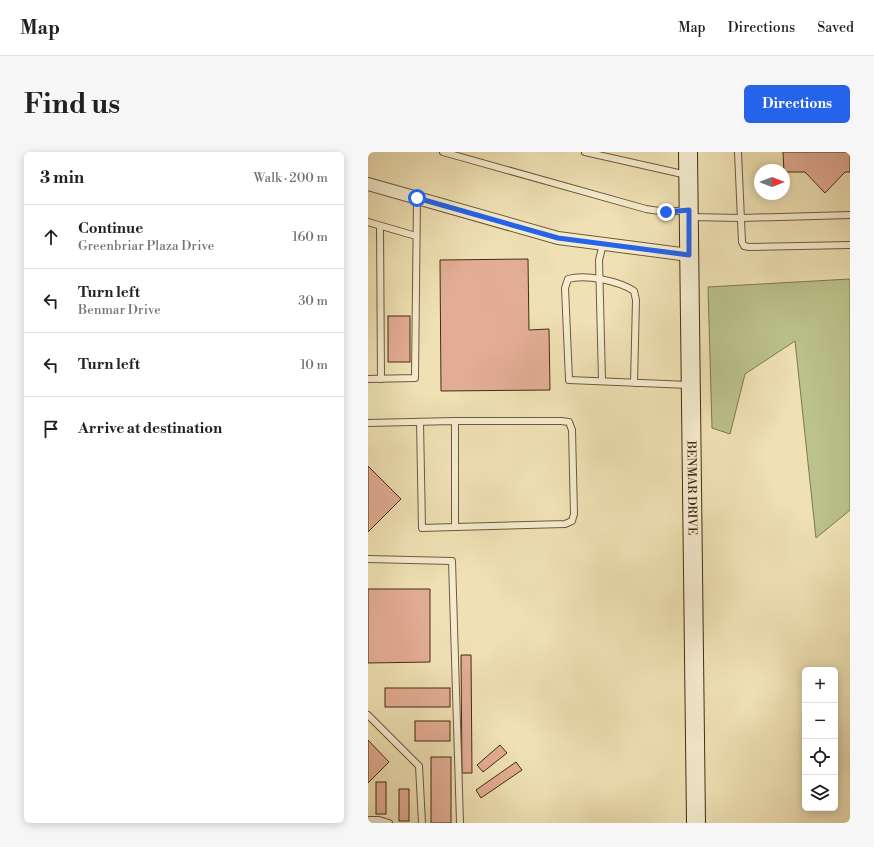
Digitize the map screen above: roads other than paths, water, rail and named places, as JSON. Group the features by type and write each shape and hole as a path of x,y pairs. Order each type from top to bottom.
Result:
{"street":[{"name":"BENMAR DRIVE","path":"688,152 696,823"},
{"path":"368,184 558,238 689,255"}],"lane":[{"path":"443,152 646,209 741,218 850,215"},
{"path":"585,152 688,176"},
{"path":"738,152 742,242 744,246 850,245"},
{"path":"368,379 415,378 417,198"},
{"path":"368,222 416,236"},
{"path":"380,226 381,379"},
{"path":"602,382 599,260 603,244"},
{"path":"634,383 636,300 634,290 624,285 599,280 577,277 568,280 565,288 569,380 602,382 691,385"},
{"path":"368,423 455,421 560,420 569,422 572,430 574,514 572,521 565,524 422,528 420,422"},
{"path":"454,527 455,421"},
{"path":"368,559 452,561 460,823"},
{"path":"368,714 419,766 422,823"},
{"path":"368,820 379,820 389,823"}]}
